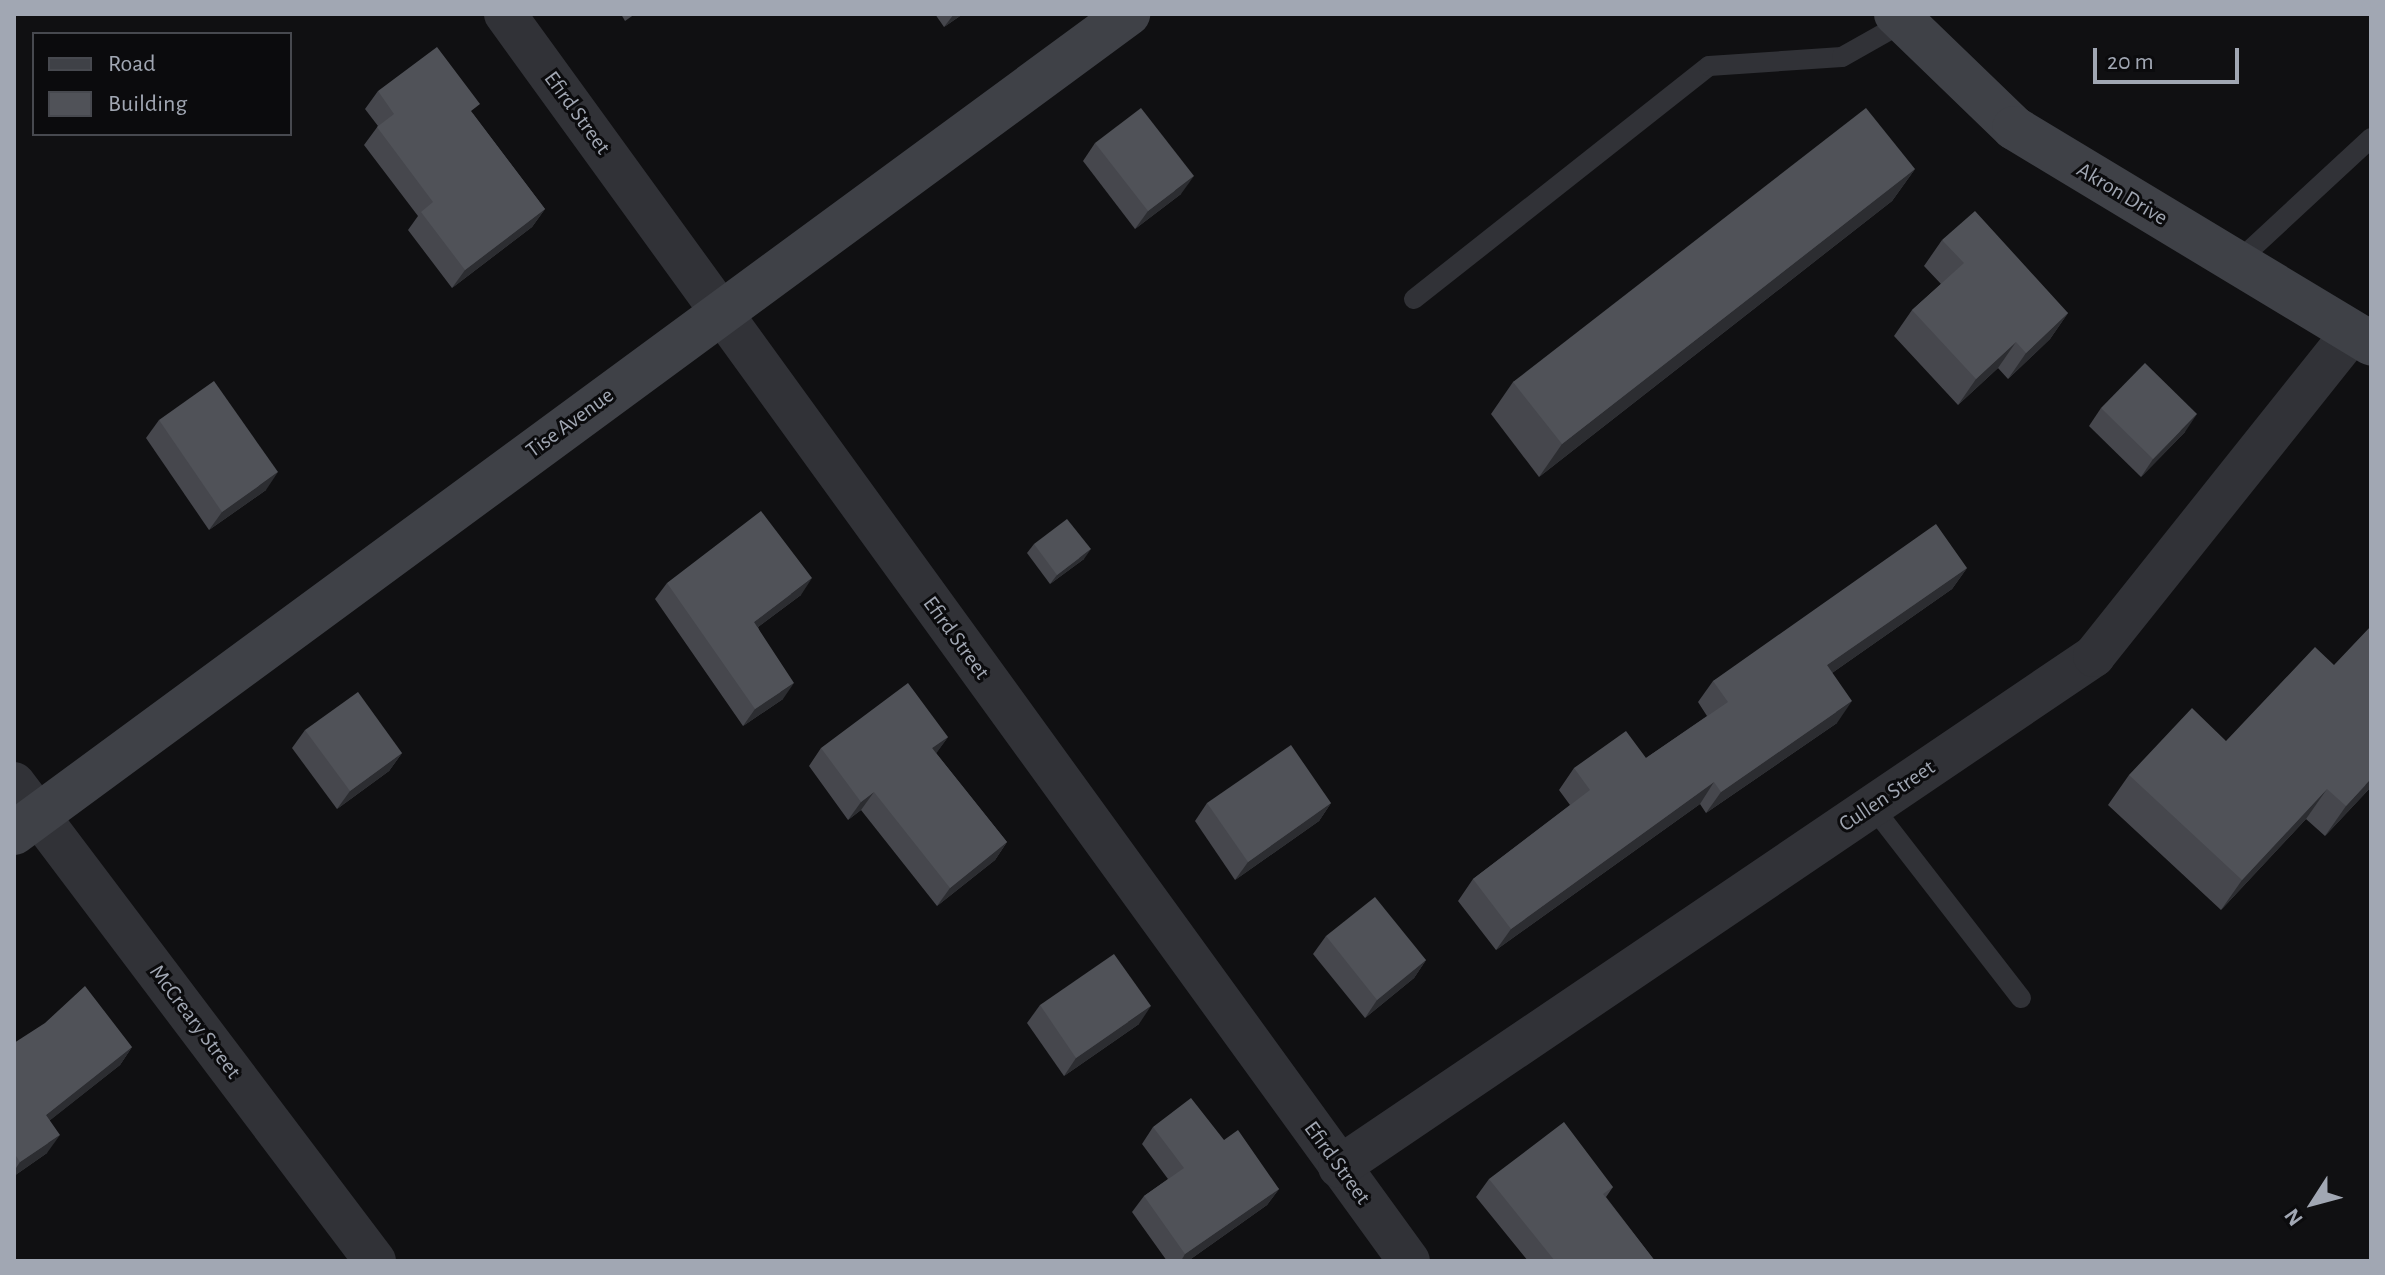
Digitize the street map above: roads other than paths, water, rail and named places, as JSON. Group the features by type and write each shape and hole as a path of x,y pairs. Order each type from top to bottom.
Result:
{"street":[{"name":"Efird Street","path":"505,14 1409,1261"},
{"name":"Tise Avenue","path":"22,810 720,312 1128,14"},
{"name":"Akron Drive","path":"1900,18 2014,128 2361,338"},
{"name":"Cullen Street","path":"1339,1167 2094,656 2361,338"},
{"name":"McCreary Street","path":"22,810 375,1261"}],"lane":[{"path":"1414,299 1709,66 1842,57 1900,18"},
{"path":"2236,263 2371,138"},
{"path":"1872,806 2021,998"}]}
